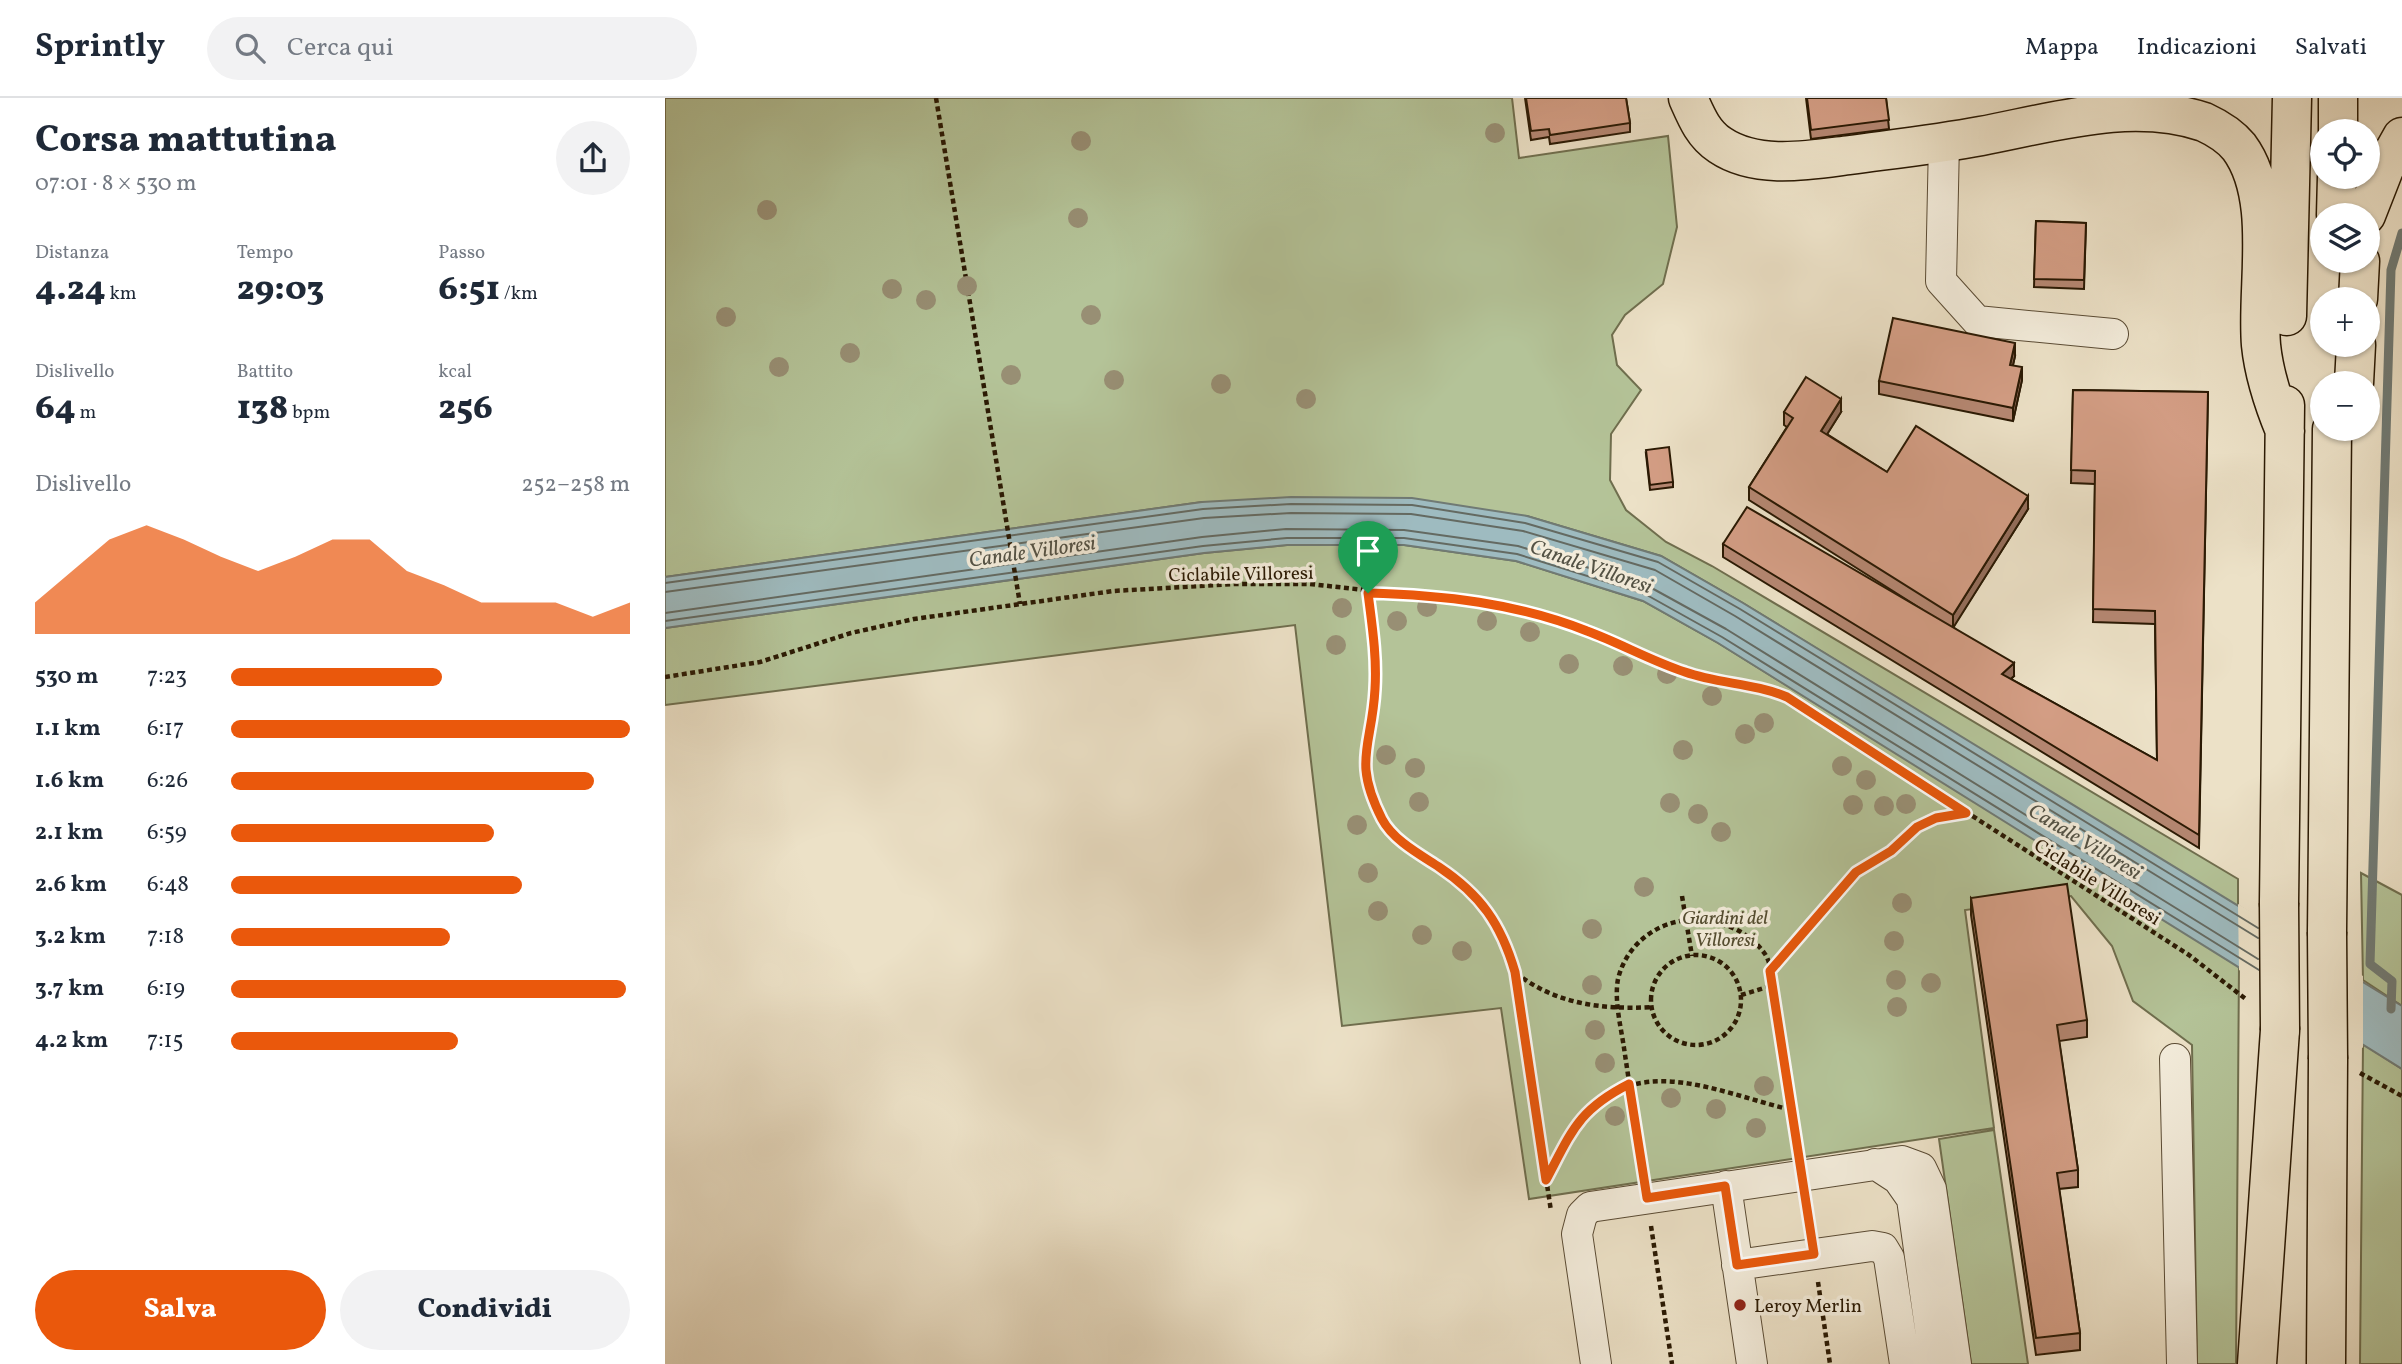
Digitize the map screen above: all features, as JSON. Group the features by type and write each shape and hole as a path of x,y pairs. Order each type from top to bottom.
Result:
{"highway":[{"path":"1688,98 1700,125 1720,145 1745,157 1769,160 1803,160 1944,142 2129,107 2161,108 2217,128 2238,145 2249,164 2257,192 2262,231 2261,342 2264,371 2285,431"},
{"path":"2083,114 2127,98"},
{"path":"2280,1364 2279,903 2292,98"},
{"path":"2338,98 2338,119"},
{"path":"2371,203 2384,169 2402,137"},
{"path":"2326,1364 2327,932 2333,441"},
{"path":"2257,1364 2280,1030"}],"lane":[{"path":"1944,142 1941,281 1977,321 2113,334"},
{"path":"2175,1059 2182,1364"},
{"path":"1596,1364 1577,1234 1582,1215 1590,1207 1902,1161 1921,1168 1931,1189 1957,1364"},
{"path":"1875,1164 1898,1178 1912,1199 1935,1364"},
{"path":"1725,1186 1752,1364"},
{"path":"1737,1265 1872,1246 1883,1248 1889,1258 1905,1364"}],"path":[{"path":"936,98 1009,524 1020,604"},
{"name":"Ciclabile Villoresi","path":"665,677 760,662 851,633 914,619 1112,591 1234,584 1310,584 1368,593 1430,595 1506,607 1586,631 1709,680 1763,687 1787,697 2189,955 2227,988"},
{"path":"1368,593 1375,665 1375,691 1363,758 1368,787 1384,822 1409,847 1465,886 1489,911 1506,939 1515,972 1552,1219"},
{"path":"1770,971 1856,872 1891,851 1917,827 1936,818 1966,813"},
{"path":"1682,895 1692,956"},
{"path":"1672,1364 1618,1009 1618,980 1630,951 1655,929 1684,920 1716,920 1743,933 1766,956 1774,985 1830,1364"},
{"path":"1692,956 1709,957 1724,964 1735,976 1741,995 1741,1010 1724,1036 1702,1045 1678,1042 1664,1031 1652,1007 1653,986 1664,968 1681,958 1692,956"},
{"path":"1515,972 1537,989 1576,1003 1618,1009 1652,1007"},
{"path":"1741,995 1774,985"},
{"path":"1546,1180 1573,1127 1600,1099 1629,1084 1657,1080 1694,1083 1792,1110"},
{"path":"2388,1091 2402,1096"}],"green space":[{"path":"665,98 1512,98 1519,158 1668,136 1677,227 1663,284 1625,315 1612,335 1617,365 1641,390 1611,434 1610,480 1626,510 1666,542 1712,566 2238,879 2238,908 1743,603 1661,556 1527,516 1202,502 665,577"},
{"name":"Giardini del Villoresi","path":"1287,545 1404,545 1516,561 1643,601 1718,643 2239,965 2236,1364 2197,1364 2192,1045 2133,1001 2112,946 2071,896 1965,910 1994,1128 1529,1199 1501,1008 1342,1026 1295,625 665,705 665,628 1204,553"},
{"path":"2361,873 2402,895 2402,1006 2363,980"},
{"path":"2363,1044 2402,1069 2402,1364 2360,1364"},
{"path":"1994,1130 2028,1364 1971,1364 1939,1139"}],"water":[{"name":"Canale Villoresi","path":"1291,497 1412,498 1527,516 1661,556 1743,603 2402,1006 2402,1069 1718,643 1643,601 1516,561 1404,545 1287,545 1204,553 665,628 665,577 1202,502"}],"pier":[{"path":"2238,904 2363,976 2363,1048 2239,970"}],"building":[{"path":"1526,98 1626,98 1630,123 1550,135 1549,129 1531,131"},
{"path":"1807,98 1886,98 1889,120 1811,130"},
{"path":"2036,221 2086,223 2084,280 2034,279"},
{"path":"1893,318 2015,343 2010,365 2022,367 2013,408 1879,381"},
{"path":"1806,377 1841,399 1821,431 1887,472 1916,426 2028,496 1953,615 1749,487 1793,418 1784,412"},
{"path":"2073,390 2208,392 2199,835 1723,544 1747,507 2014,663 2002,674 2157,760 2155,611 2093,609 2095,471 2071,470"},
{"path":"1669,447 1673,482 1650,485 1646,450"},
{"path":"2067,884 2087,1020 2057,1025 2078,1170 2057,1173 2080,1333 2036,1338 1971,898"}],"waterway":[{"path":"2391,1009 2392,981 2370,964 2391,270 2402,233"}],"place":[{"name":"Leroy Merlin","path":"1740,1305"}],"route":[{"path":"1368,593 1430,595 1493,604 1543,616 1586,631 1709,680 1763,687 1787,697 1966,813 1936,818 1917,827 1891,851 1856,872 1770,971 1814,1254 1737,1265 1725,1186 1647,1198 1629,1084 1600,1099 1573,1127 1546,1180 1515,972 1506,939 1489,911 1465,886 1409,847 1384,822 1368,787 1363,758 1375,691 1375,652 1368,593"}]}
